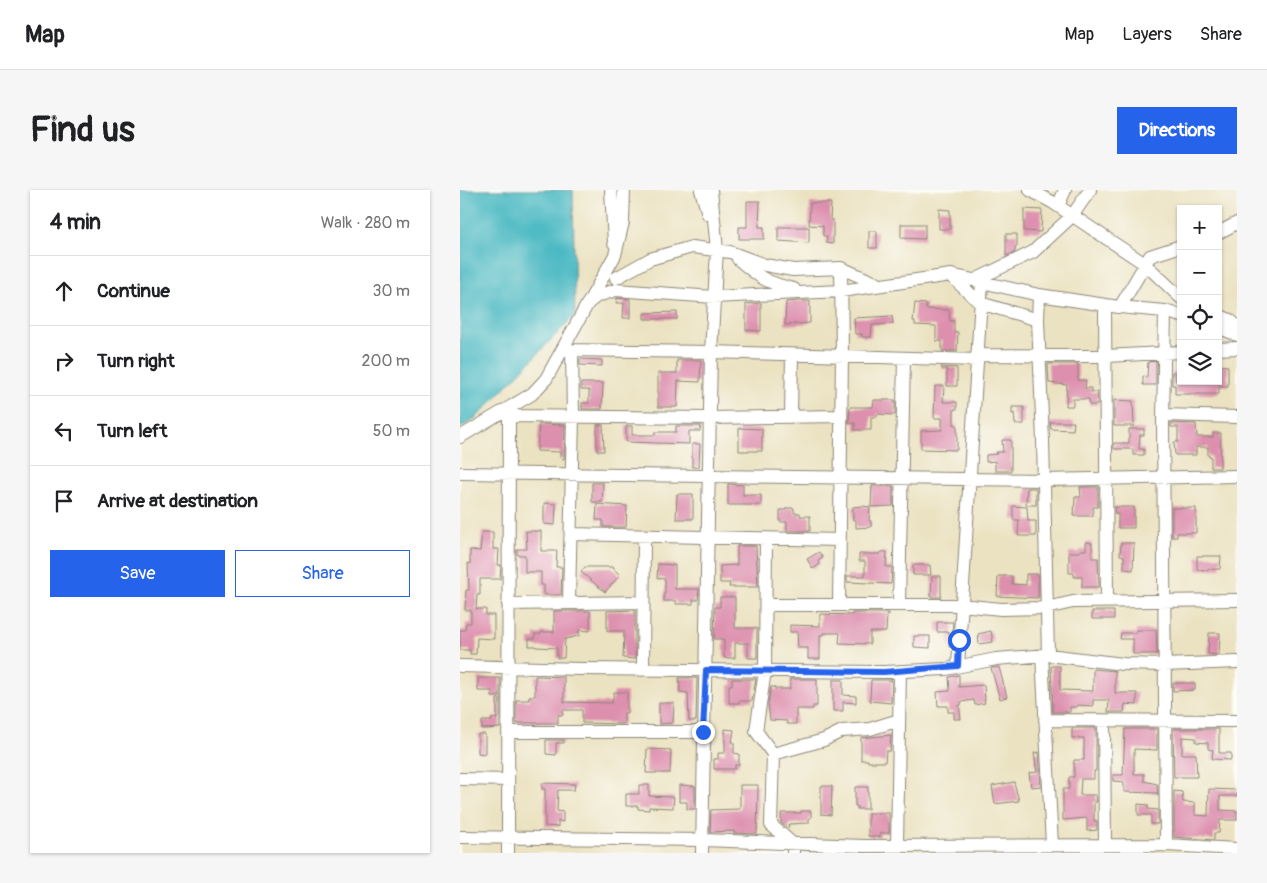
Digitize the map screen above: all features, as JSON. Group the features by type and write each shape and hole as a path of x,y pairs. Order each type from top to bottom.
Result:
{"street":[{"path":"611,190 616,284"},
{"path":"460,437 509,412 532,394 546,379 567,350 588,303 615,255 623,222 624,190"},
{"path":"701,190 715,234 730,252 755,274 772,284 811,292"},
{"path":"702,853 710,418 716,250 711,190"},
{"path":"1030,190 1058,206 1145,264 1178,295"},
{"path":"1058,206 1065,190"},
{"path":"979,281 1033,252 1072,216 1090,190"},
{"path":"1222,231 1237,223"},
{"path":"588,303 650,259 692,247 730,252 765,265 794,270 841,268 881,285"},
{"path":"1120,307 1150,256 1177,247"},
{"path":"839,605 842,356 841,268"},
{"path":"616,284 714,297 841,290 951,275 1039,295 1120,307 1165,311 1177,315"},
{"path":"951,275 980,303 1038,320"},
{"path":"958,666 980,303 979,281"},
{"path":"1039,295 1038,320 1044,480 1046,608 1045,720 1052,845"},
{"path":"1105,305 1107,602"},
{"path":"1165,311 1163,415 1166,845"},
{"path":"1222,317 1237,326"},
{"path":"1222,328 1237,334"},
{"path":"1222,349 1237,348"},
{"path":"567,350 904,358 1106,356 1177,352"},
{"path":"567,350 573,416 569,603"},
{"path":"791,416 792,355"},
{"path":"899,605 904,358"},
{"path":"509,412 573,416 710,418 841,416"},
{"path":"508,853 509,412"},
{"path":"1163,415 1237,417"},
{"path":"460,473 1044,480 1237,476"},
{"path":"571,534 840,540"},
{"path":"643,670 644,536"},
{"path":"766,539 765,671 756,731 774,754 771,825 793,848"},
{"path":"766,605 962,606 1001,609 1046,608 1073,602 1237,600"},
{"path":"508,604 643,602"},
{"path":"460,666 643,670 900,672 958,666 996,659 1045,655 1123,664 1165,665 1237,662"},
{"path":"897,846 900,672"},
{"path":"774,754 824,740 842,731 870,729 899,720"},
{"path":"1045,720 1237,721"},
{"path":"1104,720 1105,845"},
{"path":"508,732 703,732"},
{"path":"460,779 508,780"},
{"path":"460,837 703,840 793,848 838,849 897,846 1166,845 1237,849"}],"water":[{"path":"460,190 573,190 575,315 476,418 460,428"}],"building":[{"path":"747,201 760,201 759,227 764,227 764,239 739,239 739,227 747,227"},
{"path":"810,203 831,203 830,220 833,220 833,244 826,243 827,236 823,236 823,226 809,225"},
{"path":"939,209 950,210 950,229 939,229"},
{"path":"1024,209 1042,210 1041,232 1024,231"},
{"path":"901,224 925,224 925,239 901,238"},
{"path":"778,227 809,227 809,243 778,241"},
{"path":"869,231 877,231 877,248 869,248"},
{"path":"1006,234 1017,234 1017,247 1015,247 1015,252 1006,256"},
{"path":"617,298 630,299 630,318 623,318 624,303 616,303"},
{"path":"810,301 810,323 785,325 786,302"},
{"path":"761,303 761,331 746,330 746,304"},
{"path":"915,303 926,304 926,309 949,310 950,321 954,321 954,332 958,332 957,351 942,351 942,341 936,341 936,326 915,325 915,321 913,321"},
{"path":"677,312 677,319 644,319 644,313"},
{"path":"892,316 893,324 872,325 871,337 862,337 862,334 855,334 854,318"},
{"path":"580,359 602,360 602,366 580,365"},
{"path":"677,360 701,360 700,382 678,381 677,407 658,407 658,373 677,373"},
{"path":"1156,361 1156,385 1143,385 1143,376 1147,377 1148,362"},
{"path":"1048,364 1078,364 1078,380 1086,380 1085,388 1091,388 1091,392 1097,392 1098,405 1089,405 1089,399 1073,399 1073,406 1066,406 1067,385 1049,383"},
{"path":"1222,365 1228,366 1228,386 1219,386 1219,394 1175,394 1175,385 1172,385 1172,372 1176,372 1177,385 1222,385"},
{"path":"941,367 957,368 957,386 947,386 947,369 942,369"},
{"path":"581,383 603,383 602,409 582,409 582,403 589,403 589,390 581,390"},
{"path":"935,386 944,386 943,402 957,402 957,409 954,409 954,425 957,425 957,450 921,449 921,431 942,430 942,418 934,418"},
{"path":"874,400 895,400 895,415 877,414 877,417 871,417 871,430 855,430 855,423 849,423 850,407 873,407"},
{"path":"1114,400 1133,401 1134,426 1114,426"},
{"path":"1012,407 1024,407 1024,424 1015,424"},
{"path":"1050,422 1074,422 1073,430 1051,429"},
{"path":"1171,423 1196,424 1197,437 1213,437 1213,433 1221,433 1220,468 1211,468 1211,456 1208,456 1208,447 1196,447 1196,455 1175,455 1174,442 1178,442 1178,427 1171,427"},
{"path":"539,424 565,425 564,459 560,458 560,452 537,451"},
{"path":"597,425 603,425 604,451 597,451"},
{"path":"626,426 632,426 632,435 655,435 655,432 676,432 676,426 701,426 700,431 689,431 689,444 626,442"},
{"path":"739,428 762,429 762,451 739,451"},
{"path":"1129,429 1144,429 1144,435 1140,435 1139,449 1144,449 1144,455 1133,455 1133,449 1114,449 1114,443 1129,443"},
{"path":"1002,440 1011,440 1011,471 995,471 995,461 986,462 986,455 1003,452"},
{"path":"692,444 700,444 699,467 692,467"},
{"path":"592,483 603,483 602,502 592,502"},
{"path":"728,484 743,485 743,495 761,495 761,505 728,505"},
{"path":"872,486 893,486 893,506 871,507"},
{"path":"1080,487 1098,487 1098,507 1093,507 1093,516 1074,516 1075,497 1081,497"},
{"path":"1027,488 1036,488 1036,505 1026,505"},
{"path":"677,494 693,494 693,519 676,519"},
{"path":"544,503 556,504 555,525 544,524"},
{"path":"597,504 627,506 626,527 603,527 603,520 596,520"},
{"path":"1013,506 1027,507 1028,521 1036,521 1036,536 1018,536 1019,520 1013,520"},
{"path":"853,507 870,507 869,521 871,521 871,527 856,528 856,520 853,520"},
{"path":"1114,507 1134,507 1134,528 1118,528 1118,514 1115,514"},
{"path":"786,508 794,508 794,513 800,513 800,516 810,516 810,531 787,531 787,522 780,522 780,510 786,510"},
{"path":"1172,508 1196,508 1196,533 1177,533 1177,537 1172,537"},
{"path":"526,531 541,531 541,551 557,551 556,567 562,567 561,595 544,595 544,585 541,585 541,572 525,572 525,555 517,555 517,549 527,549"},
{"path":"482,532 493,532 493,549 499,549 498,565 501,565 500,579 480,579 480,595 477,595 476,609 486,609 486,615 494,615 494,639 477,638 476,654 470,654 470,650 460,650 460,630 465,630 466,623 471,623 471,610 465,610 466,590 469,590 468,563 470,564 470,550 480,551"},
{"path":"1086,542 1092,543 1092,558 1098,558 1099,587 1082,587 1082,577 1074,577 1074,573 1069,573 1069,552 1086,550"},
{"path":"1121,543 1134,543 1133,570 1124,569 1124,556 1120,555"},
{"path":"737,546 756,546 758,587 729,587 730,583 720,583 720,566 737,565"},
{"path":"819,552 823,558 818,561 820,564 813,569 807,559"},
{"path":"880,552 887,552 886,567 892,567 891,584 847,582 847,576 865,576 865,561 859,561 859,554 880,554"},
{"path":"1197,556 1221,556 1220,569 1197,570"},
{"path":"658,564 675,565 675,589 699,589 698,600 693,600 693,604 676,604 676,601 664,601 665,579 657,578"},
{"path":"913,565 930,565 931,575 913,575"},
{"path":"585,567 612,567 620,575 605,592 581,572"},
{"path":"1026,574 1038,574 1038,598 997,596 998,576 1012,576 1012,584 1026,585"},
{"path":"932,576 941,576 941,597 931,597"},
{"path":"720,597 735,597 735,628 757,628 757,658 748,658 748,643 735,643 735,658 724,658 724,639 714,639 715,607 720,607"},
{"path":"635,610 635,659 623,658 624,631 607,631 607,611"},
{"path":"554,611 590,611 590,631 579,630 579,636 565,639 564,658 557,658 557,648 529,646 529,639 535,639 535,634 554,632"},
{"path":"1092,611 1114,611 1114,619 1092,619"},
{"path":"852,613 889,613 887,615 886,632 870,632 870,644 839,643 840,633 824,633 824,635 820,635 820,659 808,659 808,648 798,648 797,632 790,632 790,625 820,626 820,614 852,615"},
{"path":"937,622 953,622 951,647 949,647 949,632 937,632"},
{"path":"1136,630 1156,630 1157,654 1133,654 1133,639 1120,639 1121,633 1136,633"},
{"path":"991,631 993,642 979,644 978,634"},
{"path":"1209,633 1220,633 1219,655 1208,654"},
{"path":"914,636 930,636 930,648 914,647"},
{"path":"1051,666 1060,666 1060,690 1093,691 1093,669 1115,671 1115,693 1137,693 1137,705 1125,704 1124,712 1108,712 1109,700 1093,700 1093,706 1077,705 1077,707 1070,707 1070,712 1053,712"},
{"path":"999,667 1007,697 1000,699 991,668"},
{"path":"959,675 959,687 984,685 985,703 975,705 974,700 961,702 961,705 959,705 961,719 954,719 954,712 948,712 948,706 938,706 937,692 950,691 949,677"},
{"path":"535,676 564,677 564,702 612,703 614,692 627,692 627,713 624,713 624,724 582,723 582,710 563,710 563,715 558,715 558,723 516,723 516,700 529,700 529,696 535,696"},
{"path":"478,678 500,678 500,697 492,697 492,691 478,691"},
{"path":"679,678 697,678 696,721 689,721 688,693 680,692"},
{"path":"732,679 756,679 752,701 729,703 729,685 732,685"},
{"path":"790,679 817,679 817,706 813,706 813,709 796,709 796,724 787,724 787,721 770,720 768,703 771,687 775,687 775,689 790,689"},
{"path":"833,680 843,680 843,695 856,696 856,703 843,702 843,711 833,711"},
{"path":"871,680 892,680 891,703 870,701"},
{"path":"1173,683 1195,683 1195,690 1173,691"},
{"path":"497,699 500,699 500,728 482,729 482,721 492,721 492,718 497,719"},
{"path":"659,703 674,703 673,723 659,724"},
{"path":"1072,728 1096,728 1096,771 1094,771 1094,779 1081,779 1080,795 1096,795 1097,802 1094,802 1094,821 1097,821 1097,830 1087,831 1087,818 1063,820 1063,789 1069,789 1069,777 1074,777 1074,760 1084,760 1084,738 1072,738"},
{"path":"725,729 734,730 732,742 734,742 734,753 739,754 739,765 735,765 735,769 714,769 714,759 718,759 718,753 725,753"},
{"path":"1125,729 1157,729 1157,750 1134,749 1134,774 1144,774 1144,781 1157,784 1158,796 1157,793 1124,792 1124,782 1113,781 1113,775 1123,775"},
{"path":"1173,729 1219,729 1219,753 1231,753 1231,760 1212,759 1213,750 1208,749 1208,743 1196,742 1196,738 1182,737 1182,754 1196,754 1197,777 1174,777"},
{"path":"478,734 485,734 485,754 478,753"},
{"path":"891,735 890,751 886,751 885,762 861,760 861,738"},
{"path":"546,740 564,740 564,743 556,743 556,755 546,754"},
{"path":"647,749 671,750 670,773 646,773"},
{"path":"1039,752 1041,786 1031,787 1029,773 1037,772 1034,753"},
{"path":"1014,782 1019,801 995,804 992,786"},
{"path":"542,783 575,784 574,790 558,790 557,811 563,812 563,822 558,821 558,827 545,826 545,789 542,789"},
{"path":"639,785 649,785 649,796 674,797 673,808 649,807 649,810 638,809 638,806 626,806 626,794 639,794"},
{"path":"679,785 695,786 695,809 687,809 687,802 679,802"},
{"path":"740,785 758,785 757,834 734,833 734,831 710,832 711,810 740,809"},
{"path":"821,786 832,786 831,815 821,814"},
{"path":"855,787 868,787 868,809 857,809 857,806 855,806"},
{"path":"1209,789 1237,790 1237,796 1220,796 1220,810 1237,811 1237,820 1220,820 1219,833 1214,833 1214,840 1174,837 1174,791 1182,792 1183,802 1195,803 1195,815 1208,816"},
{"path":"1138,804 1148,805 1148,809 1158,810 1158,824 1151,824 1151,815 1138,815"},
{"path":"801,811 811,811 809,823 789,824 788,829 781,823 781,813 801,813"},
{"path":"868,813 889,813 889,833 880,833 880,837 868,836"}],"route":[{"path":"703,732 706,670 884,672 946,668 958,666 959,640"}]}
